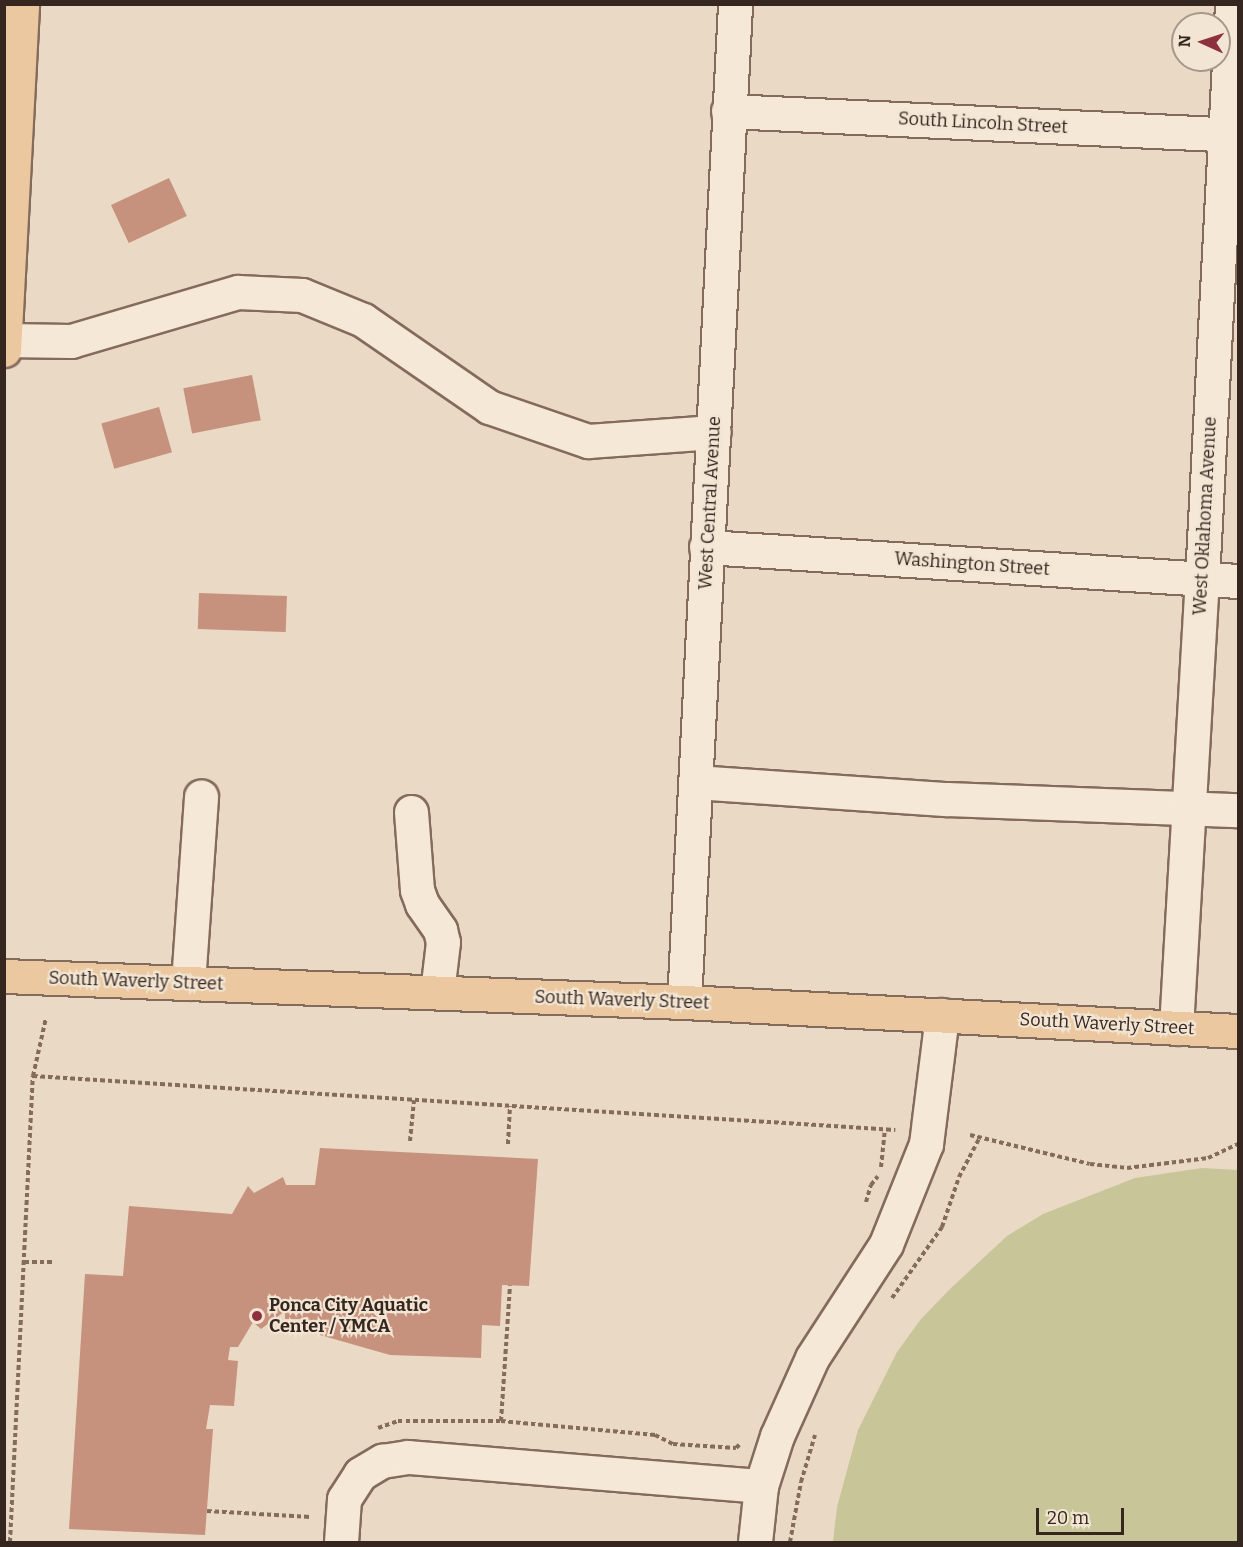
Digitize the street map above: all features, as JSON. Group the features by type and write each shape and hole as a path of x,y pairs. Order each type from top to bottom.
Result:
{"main road":[{"path":"4,350 16,17"},
{"name":"South Waverly Street","path":"4,976 684,1002 1239,1031"}],"street":[{"name":"West Central Avenue","path":"684,1002 735,4"},
{"name":"West Oklahoma Avenue","path":"1176,1028 1203,579 1226,370 1232,135 1232,4"},
{"name":"South Lincoln Street","path":"728,111 1232,135"},
{"path":"5,340 71,341 238,292 302,295 363,320 489,407 588,441 714,432"},
{"name":"Washington Street","path":"706,547 1239,581"},
{"path":"695,782 946,799 1239,810"},
{"path":"188,983 201,796"},
{"path":"411,812 417,890 422,904 440,930 443,942 437,992"},
{"path":"755,1542 761,1486 777,1436 812,1358 886,1244 926,1144 942,1015"},
{"path":"341,1542 344,1499 360,1474 382,1461 408,1456 761,1486"}],"path":[{"path":"10,1542 33,1076 46,1018"},
{"path":"33,1076 897,1131"},
{"path":"410,1141 414,1100"},
{"path":"508,1144 510,1106"},
{"path":"865,1208 871,1185 880,1174 885,1130"},
{"path":"969,1135 1090,1164 1128,1168 1208,1158 1239,1144"},
{"path":"886,1306 942,1227 959,1177 980,1137"},
{"path":"25,1262 55,1262"},
{"path":"501,1421 510,1285"},
{"path":"372,1432 398,1421 501,1421 655,1435 673,1444 736,1448 746,1438"},
{"path":"790,1542 801,1482 817,1426"},
{"path":"207,1511 315,1518 316,1508"}],"shaded area":[{"path":"1202,1168 1238,1170 1238,1542 833,1542 837,1507 858,1430 897,1352 921,1319 950,1289 1007,1236 1043,1214 1135,1178"}],"building":[{"path":"169,178 187,216 129,243 111,205"},
{"path":"252,375 261,420 192,434 183,388"},
{"path":"159,407 172,452 114,469 101,424"},
{"path":"199,593 287,596 286,632 198,629"},
{"path":"320,1148 538,1159 529,1286 502,1285 500,1326 482,1325 481,1358 390,1355 306,1331 306,1319 285,1319 285,1311 261,1329 253,1322 238,1347 230,1347 228,1360 238,1361 234,1406 210,1405 206,1429 213,1429 205,1535 69,1529 85,1274 123,1276 129,1206 232,1214 248,1186 254,1193 283,1177 286,1185 315,1185"}],"place":[{"name":"Ponca City Aquatic Center / YMCA","path":"257,1316"}]}
